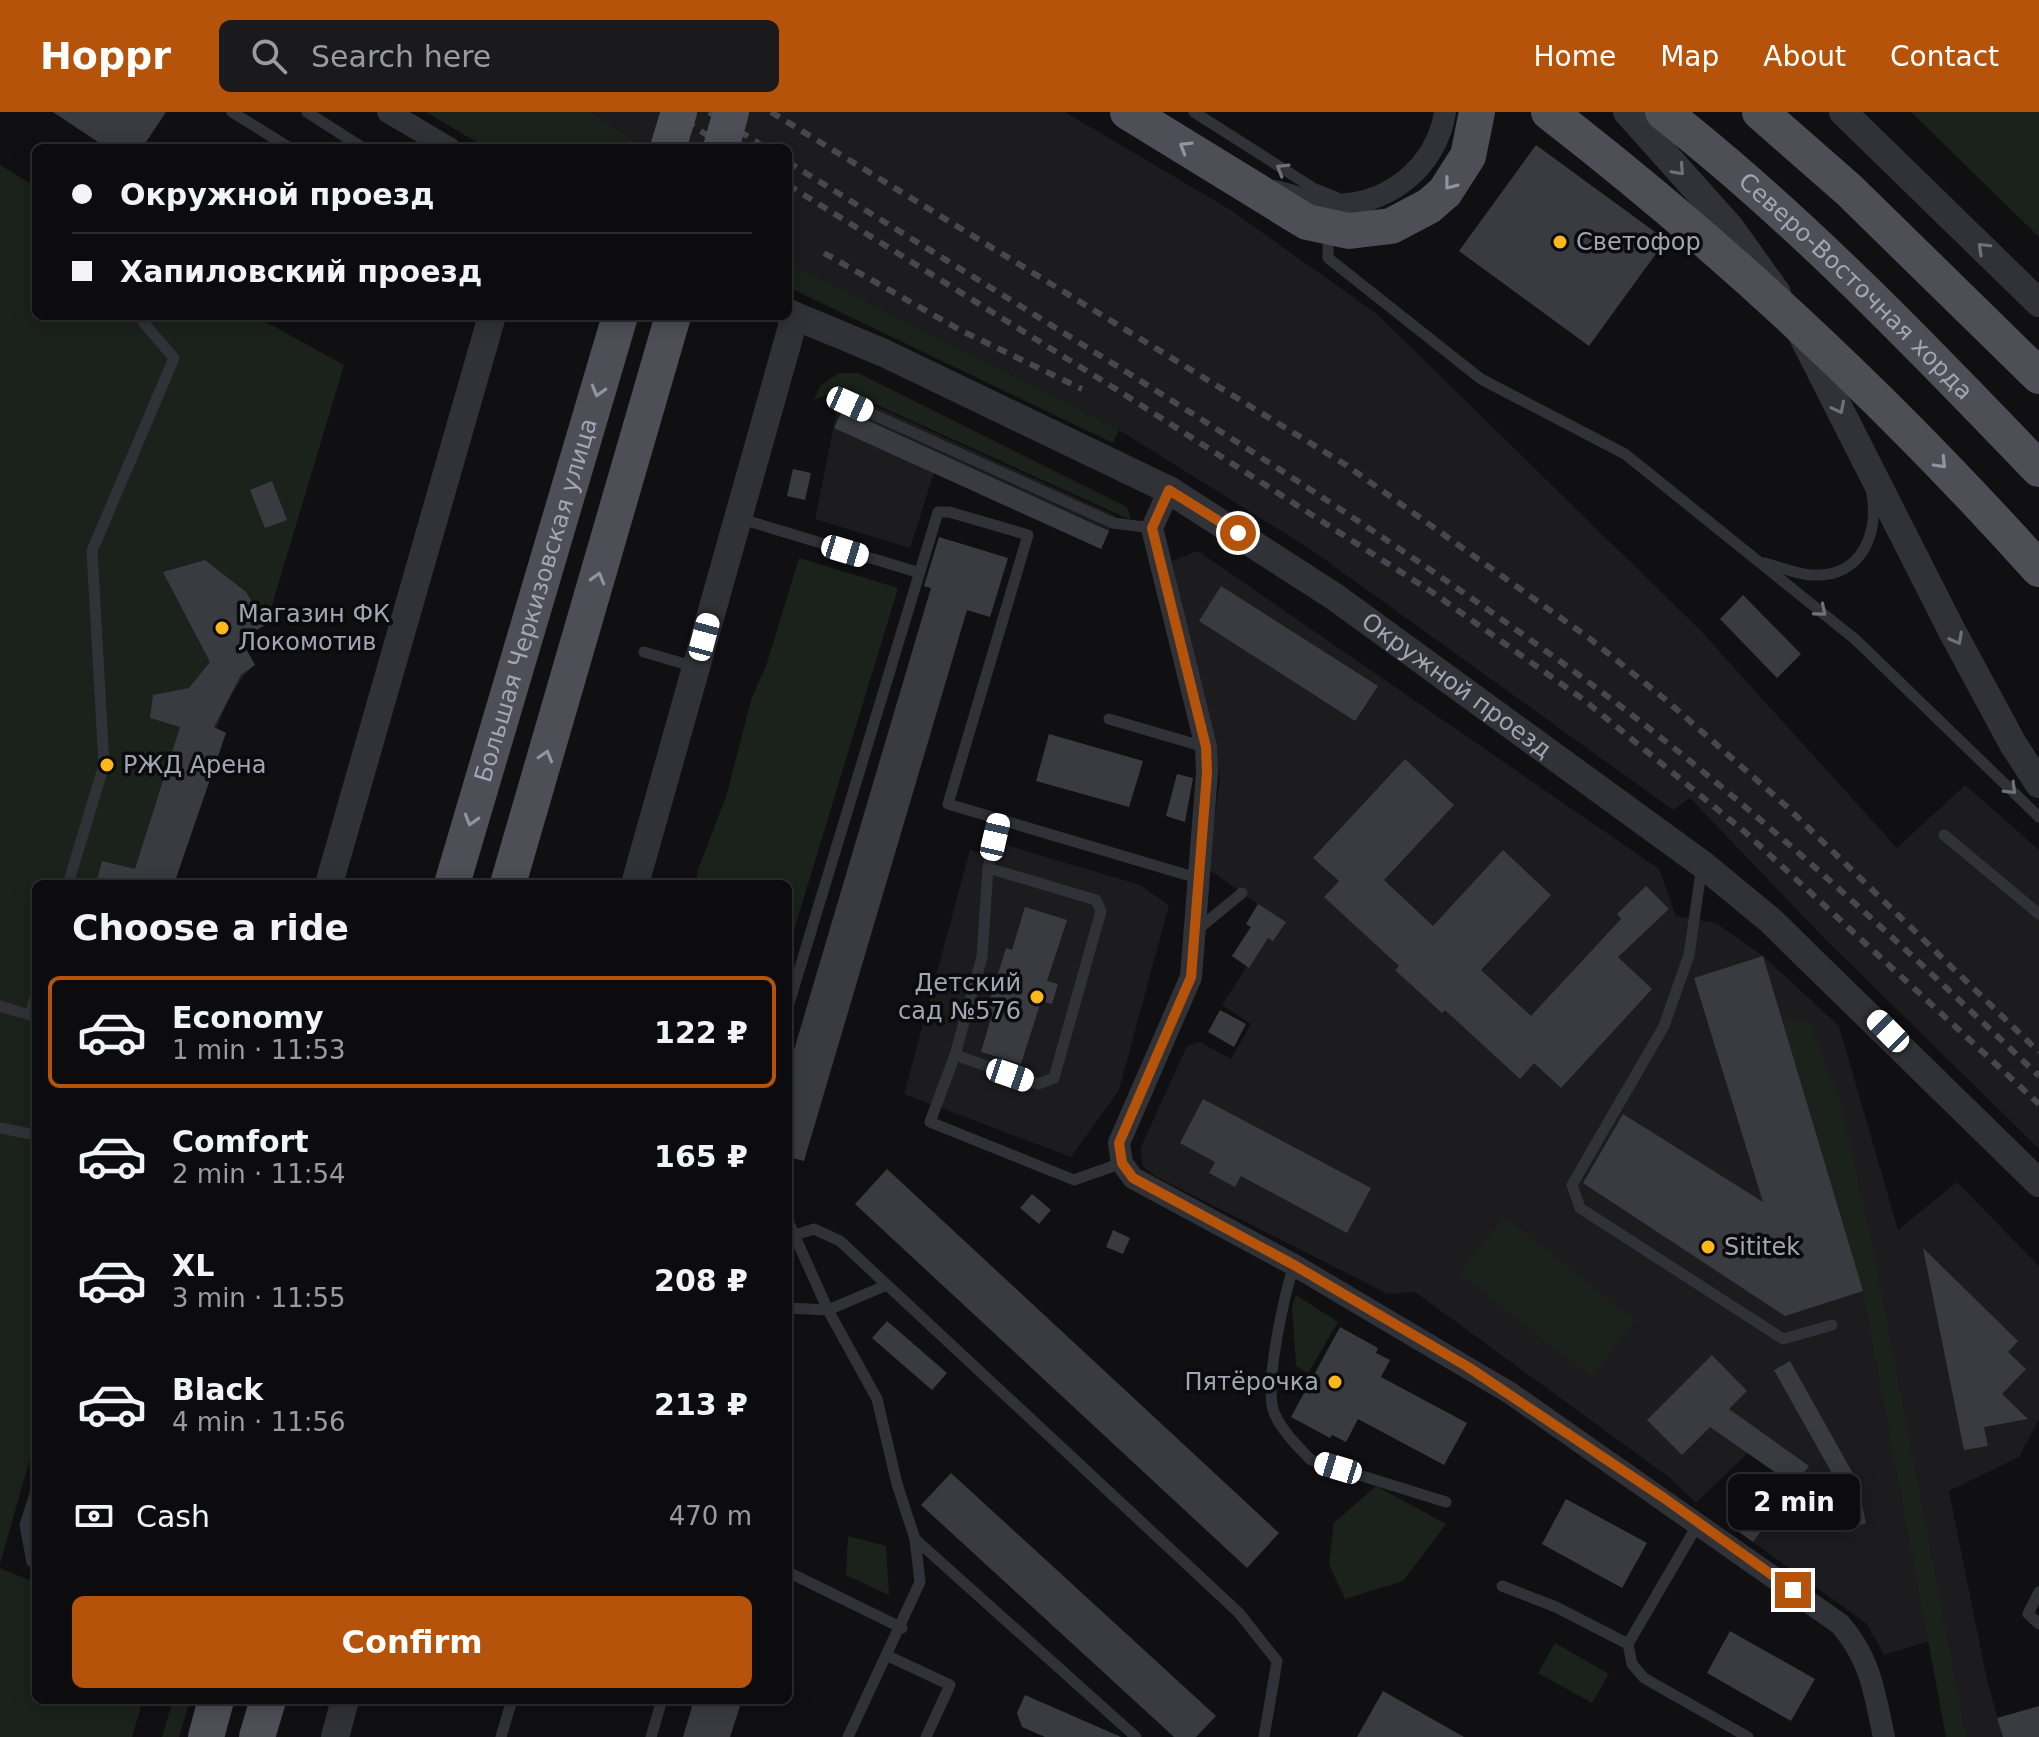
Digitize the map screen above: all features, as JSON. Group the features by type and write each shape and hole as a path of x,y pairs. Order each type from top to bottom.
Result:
{"main road":[{"path":"669,144 679,112"},
{"path":"722,144 731,112"},
{"path":"1128,112 1307,222 1340,216 1370,230 1391,226 1429,206 1445,192 1468,156 1452,114"},
{"path":"1549,112 1656,198 1847,369 1938,460 2039,569"},
{"name":"Северо-Восточная хорда","path":"1663,112 1809,240 2039,469"},
{"path":"1760,112 1849,190 2039,376"},
{"path":"1797,112 2039,355"},
{"name":"Большая Черкизовская улица","path":"453,880 619,320"},
{"path":"509,880 672,320"},
{"path":"206,1737 215,1704"},
{"path":"257,1737 267,1704"}],"street":[{"path":"388,112 423,142"},
{"path":"1627,112 1729,226 1763,270 1798,327 1952,631 2013,744 2039,784"},
{"path":"1843,112 2039,303"},
{"name":"Окружной проезд","path":"792,315 884,353 1169,490 1335,597 1702,864 1824,969 2039,1183"},
{"path":"330,880 491,320"},
{"path":"474,377 497,320"},
{"path":"636,880 790,320"},
{"path":"1169,490 1152,528 1206,747 1207,773 1191,977 1119,1143 1122,1163 1133,1178 1294,1265 1510,1393 1840,1624 1858,1646 1868,1666 1884,1737"},
{"path":"335,1737 344,1704"}],"lane":[{"path":"232,112 284,144"},
{"path":"307,112 357,144"},
{"path":"1194,112 1313,188 1340,216 1328,258 1481,379 1625,454 1856,640 2039,817"},
{"path":"69,880 104,765 92,551 174,358 144,320"},
{"path":"850,404 1113,523 1152,528"},
{"path":"1761,562 1816,575 1836,572 1860,555 1871,538 1875,519 1871,490 1856,441"},
{"path":"792,994 917,572 938,512 949,512 1028,535 948,804 1197,878"},
{"path":"737,518 917,572"},
{"path":"644,652 696,667"},
{"path":"1109,719 1206,747"},
{"path":"999,819 988,868 982,957 955,1055 930,1122 1074,1180 1122,1163"},
{"path":"1944,835 2039,914"},
{"path":"1702,864 1689,955 1664,1026 1572,1185 1580,1208 1783,1339 1832,1325"},
{"path":"955,1055 1038,1084 1054,1078 1101,911 1096,900 988,868"},
{"path":"1193,933 1242,893"},
{"path":"0,1006 30,1015 32,1008"},
{"path":"0,1128 32,1134"},
{"path":"792,1229 828,1310 877,1399 897,1484 915,1539 920,1582 902,1628 848,1737"},
{"path":"795,1235 814,1229 840,1241 1239,1613 1277,1661 1264,1737"},
{"path":"1294,1265 1284,1304 1272,1407 1295,1444 1311,1460 1446,1502"},
{"path":"792,1308 828,1310 887,1285"},
{"path":"32,1503 25,1525 32,1562"},
{"path":"1699,1524 1628,1644 1632,1664 1644,1678 1748,1737"},
{"path":"915,1539 1136,1737"},
{"path":"792,1574 902,1628"},
{"path":"1502,1586 1556,1607 1628,1644"},
{"path":"2039,1592 2028,1614 2039,1624"},
{"path":"888,1656 950,1685 926,1737"},
{"path":"501,1737 511,1704"},
{"path":"651,1737 661,1704"}],"shaded area":[{"path":"426,112 591,112 639,144 479,144"},
{"path":"591,112 1065,112 1229,209 1377,314 1701,631 1897,848 1965,785 2039,850 2039,1149 1826,940 1690,798 1673,810 1310,549 1119,430 804,270 792,260 792,144 639,144"},
{"path":"1911,112 2039,112 2039,237"},
{"name":"РЖД Арена","path":"0,165 32,185 32,320 262,320 344,365 266,625 241,638 255,665 227,703 215,733 193,800 176,880 32,880 32,1452 0,1564"},
{"path":"792,260 804,270 1119,430 1113,443 792,289"},
{"path":"839,373 858,373 1127,507 1131,520 853,394 833,393 814,400 820,386"},
{"path":"840,395 858,398 1116,516 1101,549 934,473 910,548 815,519"},
{"path":"1198,551 1659,869 1676,916 1716,923 1763,956 1839,1026 1898,1230 1957,1182 2039,1266 2039,1419 2019,1457 1949,1491 1987,1680 2003,1737 1946,1737 1930,1641 1884,1655 1867,1624 1735,1529 1776,1473 1748,1453 1696,1503 1670,1478 1415,1292 1388,1294 1155,1176 1143,1166 1140,1149 1187,1046 1200,1042 1231,1059 1251,1024 1222,1005 1247,966 1232,956 1250,927 1246,924 1258,904 1208,869 1220,778 1172,561"},
{"path":"799,558 898,588 792,937 792,880 697,880 697,872 727,794 751,700 767,663"},
{"name":"Детский сад №576","path":"1006,845 1140,885 1169,905 1119,1090 1071,1157 904,1094 970,850 1001,859"},
{"path":"1782,1018 1811,1023 1843,1112 1872,1244 1966,1737 1946,1737 1863,1291"},
{"path":"1505,1217 1635,1321 1591,1377 1460,1273"},
{"path":"1296,1295 1338,1322 1308,1373 1296,1366 1292,1307"},
{"path":"1376,1486 1446,1524 1403,1581 1345,1599 1329,1564 1334,1523"},
{"path":"848,1536 886,1546 889,1595 846,1575"},
{"path":"0,1568 32,1581 32,1704 142,1704 132,1737 0,1737"},
{"path":"1555,1643 1609,1674 1592,1703 1538,1673"},
{"path":"172,1704 189,1704 179,1737 162,1737"}],"building":[{"path":"53,112 166,112 145,144 101,144"},
{"path":"1536,145 1666,240 1589,346 1459,251"},
{"path":"843,409 1109,531 1101,549 834,428"},
{"path":"793,469 811,473 805,500 787,496"},
{"path":"272,481 287,520 265,528 250,490"},
{"path":"939,537 1008,558 990,617 967,610 804,1161 792,1158 792,1057 931,588 924,586"},
{"path":"205,560 246,592 266,625 240,638 255,665 241,675 214,727 226,733 175,880 97,880 102,861 135,869 180,727 150,718 153,695 189,688 210,662 163,572"},
{"path":"1221,586 1378,686 1355,721 1199,621"},
{"path":"1743,595 1801,654 1777,678 1720,619"},
{"path":"1049,734 1143,761 1129,807 1036,781"},
{"path":"1405,759 1454,805 1384,880 1433,926 1503,850 1551,895 1481,970 1531,1016 1621,919 1617,914 1646,886 1669,909 1618,957 1652,989 1561,1088 1534,1063 1520,1079 1445,1010 1442,1013 1395,970 1399,966 1324,897 1339,881 1313,858"},
{"path":"1177,774 1193,778 1185,822 1166,816"},
{"path":"1258,904 1286,922 1273,941 1268,938 1249,968 1232,956 1251,927 1246,924"},
{"path":"1025,907 1067,920 1047,981 1058,984 1052,1004 1041,1001 1021,1064 981,1052 993,1011 987,1009 1006,948 1012,950"},
{"path":"1763,956 1863,1291 1785,1316 1583,1183 1623,1114 1763,1202 1694,978"},
{"path":"1220,1010 1246,1024 1234,1047 1208,1032"},
{"path":"1203,1099 1371,1188 1347,1233 1241,1176 1235,1187 1209,1173 1215,1162 1180,1143"},
{"path":"887,1169 1279,1533 1247,1568 855,1204"},
{"path":"1032,1194 1051,1210 1039,1224 1020,1208"},
{"path":"1113,1230 1130,1238 1123,1254 1106,1247"},
{"path":"1923,1248 2018,1341 2008,1352 2026,1369 2002,1394 2028,1419 1984,1427 1988,1446 1964,1450"},
{"path":"887,1321 947,1373 932,1390 872,1338"},
{"path":"1340,1327 1378,1348 1376,1353 1390,1360 1381,1377 1467,1423 1444,1465 1358,1419 1346,1442 1332,1435 1330,1438 1291,1417"},
{"path":"1712,1355 1747,1391 1729,1409 1809,1466 1753,1542 1735,1529 1776,1473 1710,1427 1682,1455 1647,1420"},
{"path":"1790,1361 1856,1479 1866,1523 1861,1525 1774,1370"},
{"path":"951,1473 1216,1716 1196,1737 1174,1737 921,1505"},
{"path":"1566,1499 1647,1543 1622,1588 1542,1544"},
{"path":"1730,1631 1815,1679 1791,1721 1707,1673"},
{"path":"1383,1691 1464,1737 1357,1737"},
{"path":"1025,1695 1121,1737 1045,1737 1022,1727 1017,1713"},
{"path":"693,1704 741,1704 730,1737 683,1737"},
{"path":"2039,1706 2039,1737 2003,1737 1997,1718"}],"railway":[{"path":"670,112 722,144"},
{"path":"709,112 760,144"},
{"path":"771,112 1346,465 1589,638 1666,700 1785,805 2039,1052"},
{"path":"792,164 1293,478 1490,611 1587,681 1763,822 2039,1076"},
{"path":"792,187 1119,391 1432,592 1584,700 1745,832 2039,1104"},
{"path":"824,253 960,330 1082,389"}],"place":[{"name":"Светофор","path":"1560,242"},
{"name":"Магазин ФК Локомотив","path":"222,628"},
{"name":"РЖД Арена","path":"107,765"},
{"name":"Детский сад №576","path":"1037,997"},
{"name":"Sititek","path":"1708,1247"},
{"name":"Пятёрочка","path":"1335,1382"}],"route":[{"path":"1238,533 1169,490 1152,528 1206,747 1207,773 1191,977 1119,1143 1122,1163 1133,1178 1294,1265 1510,1393 1793,1590"}]}
